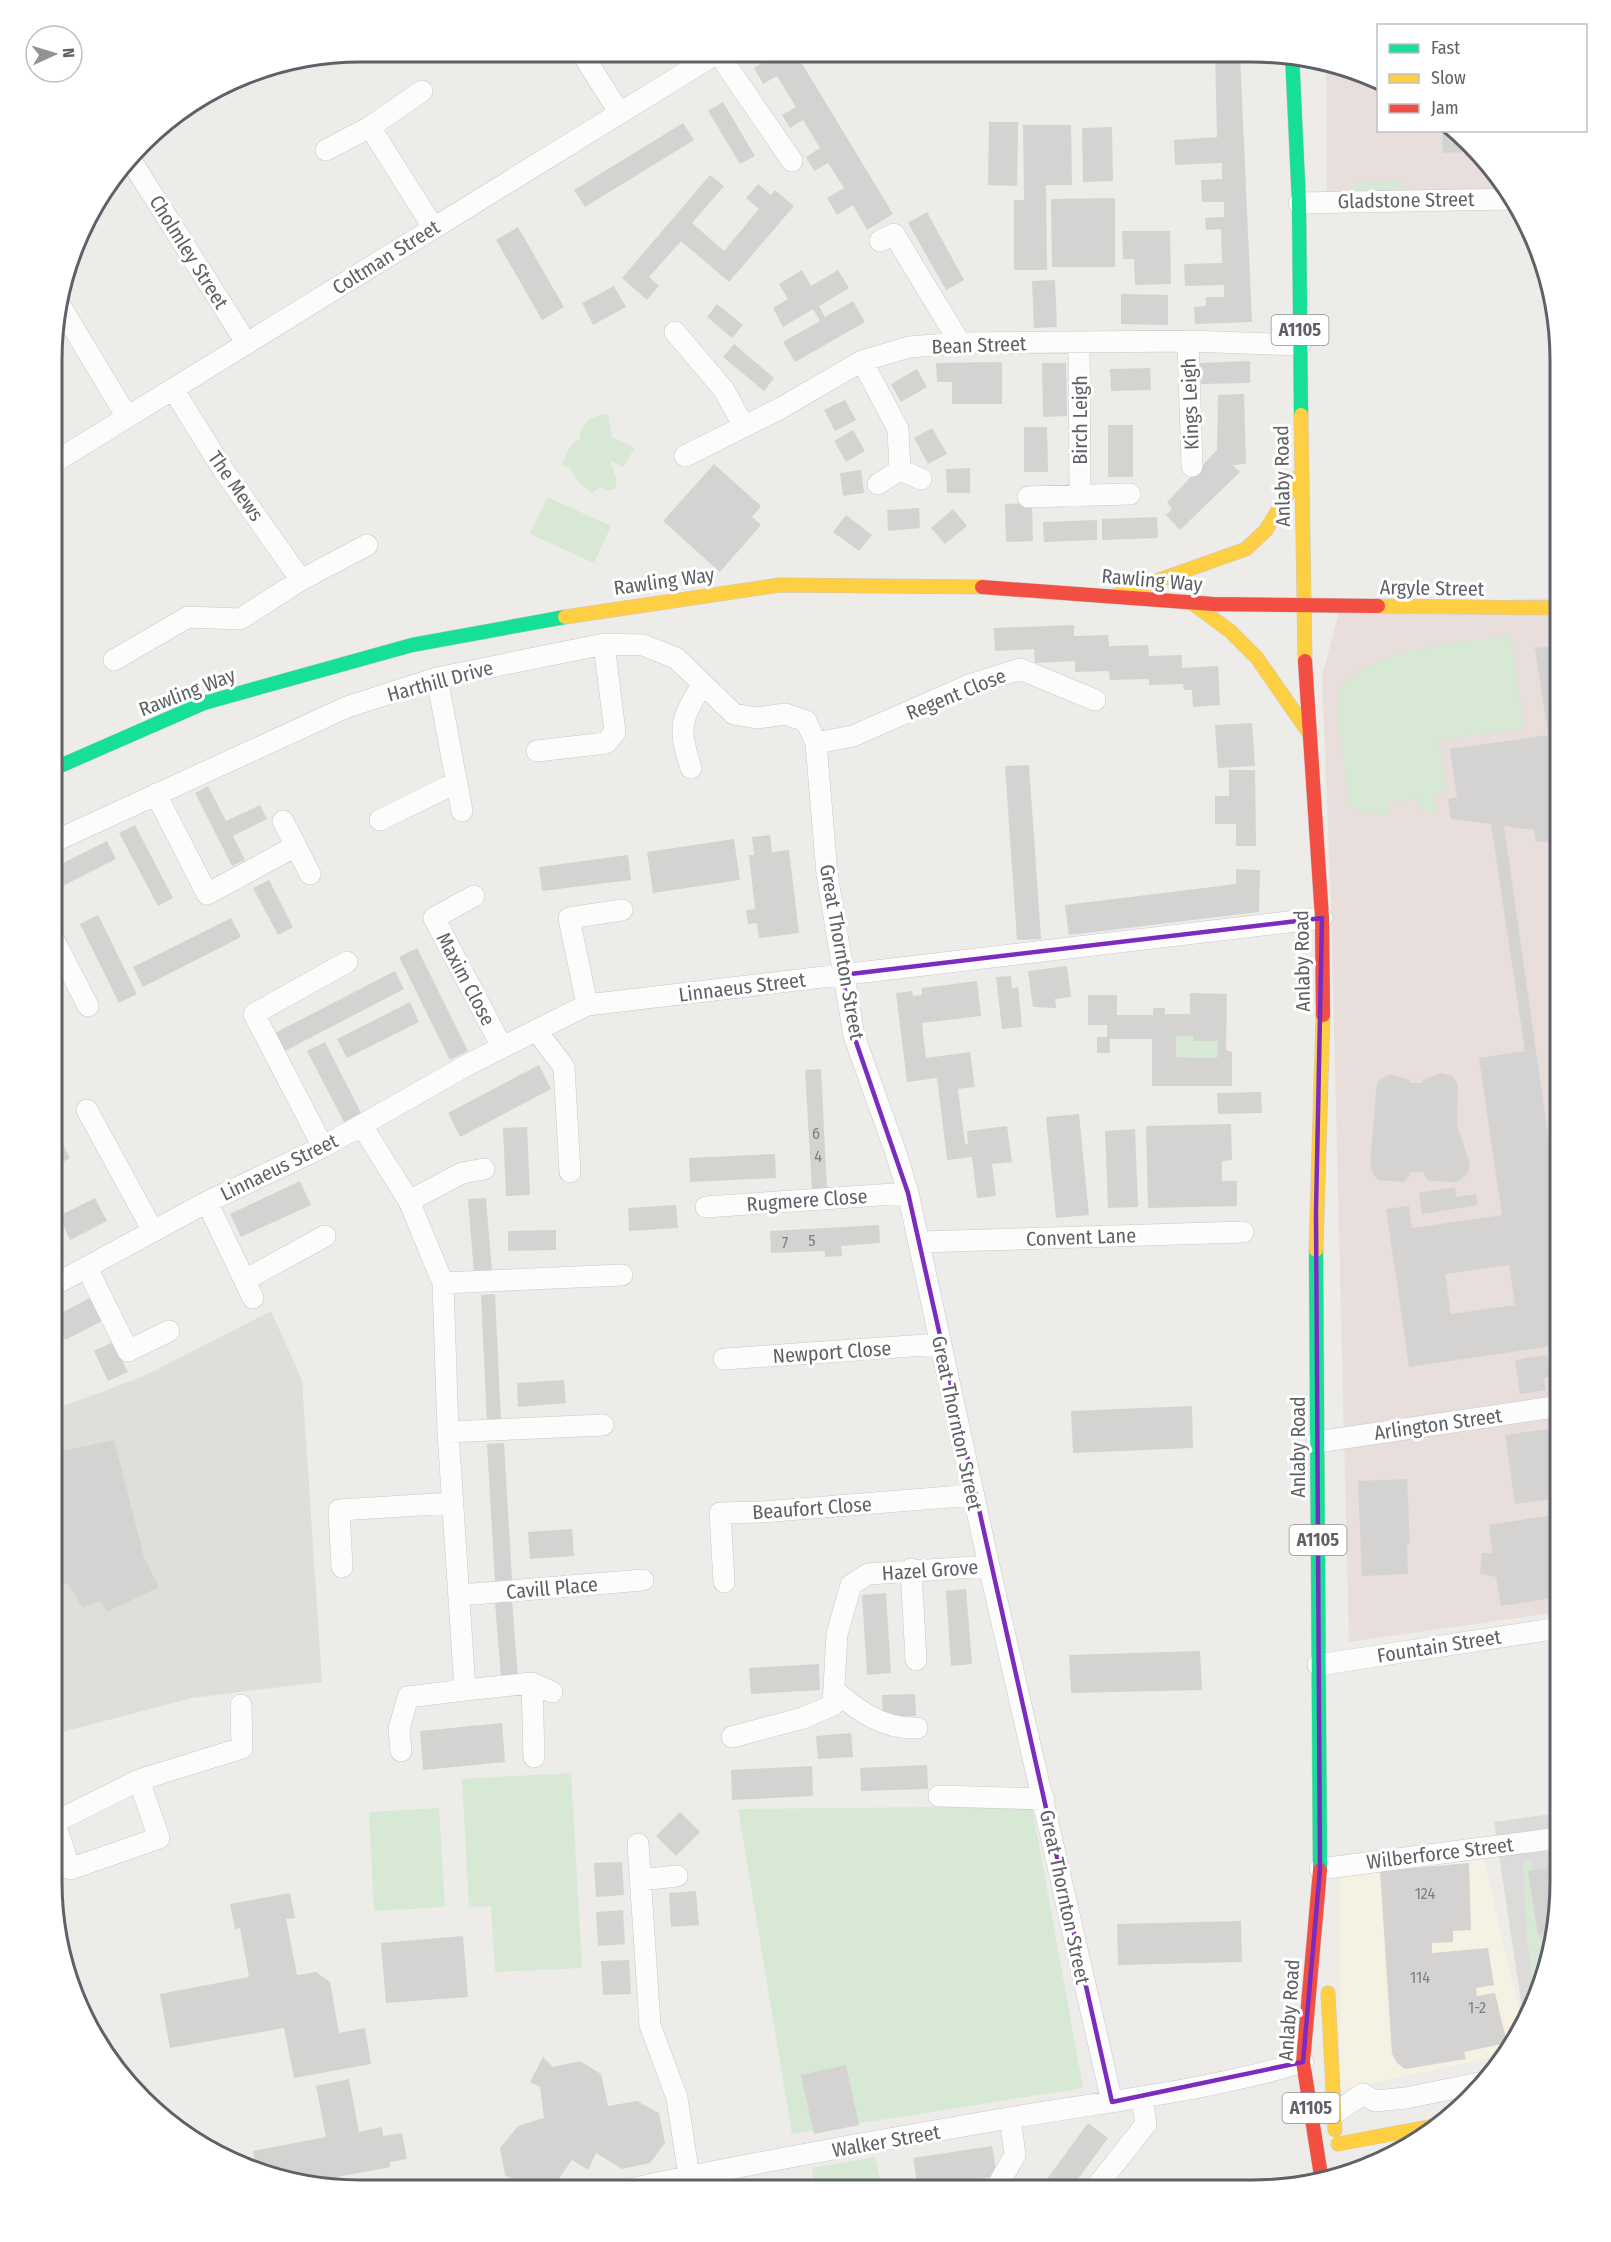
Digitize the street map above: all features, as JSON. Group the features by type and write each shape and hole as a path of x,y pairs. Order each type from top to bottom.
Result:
{"main road":[{"name":"Anlaby Road","path":"1292,64 1299,203 1303,607 1322,918 1323,1014 1316,1222 1320,1869 1303,2062 1321,2172"},
{"path":"1112,597 1246,549 1266,530 1300,475"},
{"name":"Rawling Way","path":"62,765 204,703 412,645 613,608 780,585 968,586 1192,603 1303,607"},
{"path":"1192,603 1230,631 1257,658 1310,734"},
{"name":"Argyle Street","path":"1303,607 1550,608"},
{"name":"Anlaby Road","path":"1320,1869 1328,1897 1328,1943"},
{"name":"Anlaby Road","path":"1328,1978 1332,2115 1339,2149"},
{"path":"1339,2149 1365,2139 1419,2129"},
{"name":"A1105","path":"1319,2153 1339,2149"}],"street":[{"path":"587,62 619,112"},
{"name":"Coltman Street","path":"62,457 702,62"},
{"path":"726,62 792,160"},
{"path":"326,150 370,127 422,91"},
{"path":"370,127 433,227"},
{"name":"Cholmley Street","path":"134,165 248,344"},
{"name":"Gladstone Street","path":"1299,203 1503,199"},
{"path":"880,241 894,234 960,343"},
{"path":"65,315 127,417"},
{"path":"675,333 724,390 743,425"},
{"name":"Bean Street","path":"685,456 779,409 862,360 909,347 960,343 1188,341 1300,345"},
{"name":"Kings Leigh","path":"1188,341 1192,466"},
{"name":"Birch Leigh","path":"1079,343 1080,496"},
{"path":"862,360 898,429 900,470"},
{"name":"The Mews","path":"173,389 224,471 302,580"},
{"path":"900,470 921,479"},
{"path":"878,484 900,470"},
{"path":"1028,497 1130,494"},
{"path":"114,660 188,617 240,619 302,580 367,545"},
{"path":"537,751 606,743 615,732 604,644"},
{"name":"Harthill Drive","path":"62,838 347,707 437,678 604,644 643,645 676,658 734,714 757,718 785,714 806,721 816,743"},
{"name":"Regent Close","path":"816,743 853,736 969,686 1020,669 1095,700"},
{"path":"437,678 462,811"},
{"path":"691,768 681,736 688,708 702,685"},
{"name":"Great Thornton Street","path":"816,743 827,874 842,975 854,1036 908,1193 989,1566 1044,1798 1082,1981 1112,2102"},
{"path":"380,820 455,783"},
{"path":"156,794 207,894 296,846"},
{"path":"283,821 310,874"},
{"name":"Maxim Close","path":"474,896 434,918 502,1047"},
{"path":"587,1005 569,918 622,910"},
{"name":"Linnaeus Street","path":"62,1281 207,1202 323,1147 502,1047 587,1005 1322,918"},
{"path":"62,956 88,1006"},
{"path":"323,1147 254,1014 347,962"},
{"path":"536,1030 564,1067 570,1172"},
{"path":"87,1110 153,1232"},
{"path":"362,1126 409,1201 443,1283 448,1432 461,1595 465,1690"},
{"path":"409,1201 462,1173 484,1169"},
{"name":"Rugmere Close","path":"706,1207 908,1193"},
{"name":"Linnaeus Street","path":"207,1202 249,1289 325,1236"},
{"name":"Convent Lane","path":"919,1242 1243,1232"},
{"path":"87,1268 128,1351 169,1331"},
{"path":"443,1283 622,1275"},
{"name":"Newport Close","path":"724,1359 940,1344"},
{"name":"Arlington Street","path":"1317,1442 1550,1407"},
{"path":"448,1432 603,1425"},
{"name":"Beaufort Close","path":"724,1582 720,1513 761,1512 974,1495"},
{"path":"342,1567 339,1510 452,1503"},
{"name":"Hazel Grove","path":"835,1691 837,1634 851,1585 868,1574 911,1569 989,1566"},
{"path":"911,1569 916,1660"},
{"name":"Cavill Place","path":"461,1595 643,1580"},
{"name":"Fountain Street","path":"1318,1665 1550,1629"},
{"path":"532,1683 534,1757"},
{"path":"401,1751 399,1729 408,1697 532,1683 552,1692"},
{"path":"732,1737 803,1718 833,1706 835,1691 882,1724 898,1728 917,1728"},
{"path":"62,1819 139,1780 242,1748 241,1705"},
{"path":"62,1848 70,1869 159,1838 139,1780"},
{"path":"939,1797 1044,1798"},
{"name":"Wilberforce Street","path":"1320,1869 1550,1839"},
{"path":"638,1844 651,2025 677,2097 689,2176"},
{"path":"640,1880 677,1876"},
{"name":"Walker Street","path":"671,2180 1010,2118 1142,2098 1271,2072 1303,2062"},
{"path":"1332,2115 1363,2094 1375,2101 1406,2098 1470,2085"},
{"path":"1102,2180 1146,2124 1142,2098"},
{"path":"1001,2180 1015,2155 1010,2118"}],"highlighted area":[{"path":"1322,918 1316,1212 1320,1869 1303,2062 1112,2102 908,1193 854,1036 842,975"}],"shaded area":[{"path":"1326,71 1377,89 1377,132 1444,132 1476,163 1496,189 1327,193"},
{"path":"1550,598 1550,1613 1349,1642 1331,903 1322,677 1340,608"},
{"path":"271,1311 302,1380 322,1682 192,1698 62,1732 62,1406 142,1377"},
{"path":"1550,1814 1550,1883 1547,1922 1534,1979 1522,2008 1494,1822"},
{"path":"1483,1858 1520,2012 1493,2057 1340,2090 1340,1871"},
{"path":"1377,2153 1360,2160 1365,2155"}],"green space":[{"path":"1402,180 1403,191 1354,193 1352,181"},
{"path":"608,414 612,437 635,448 623,467 610,460 617,480 615,489 607,491 601,487 592,493 580,484 569,467 561,466 575,441 580,440 584,425 592,418"},
{"path":"547,497 611,526 594,563 530,534"},
{"path":"1511,635 1524,728 1439,740 1446,792 1435,794 1437,811 1420,811 1418,799 1388,802 1390,816 1361,812 1349,807 1337,702 1345,684 1361,670 1384,659 1410,651"},
{"path":"1176,1036 1193,1036 1193,1041 1218,1041 1217,1058 1176,1057"},
{"path":"571,1773 582,1968 495,1972 491,1906 469,1907 462,1779"},
{"path":"1032,1806 1083,2088 792,2134 738,1809"},
{"path":"439,1808 445,1907 374,1911 369,1812"},
{"path":"1531,1861 1532,1870 1528,1871 1538,1934 1543,1944 1533,1979 1527,1942 1523,1862"},
{"path":"875,2157 880,2180 814,2180 812,2168"}],"building":[{"path":"764,62 801,62 893,214 867,230 853,205 837,215 827,198 844,188 828,163 814,171 806,157 820,148 803,120 790,128 782,115 796,107 777,76 763,84 754,68"},
{"path":"1215,62 1240,62 1252,322 1195,324 1194,307 1206,306 1206,297 1224,297 1224,285 1185,286 1184,264 1222,263 1221,229 1206,230 1205,218 1224,217 1224,202 1202,202 1201,180 1222,179 1222,163 1175,165 1174,140 1217,137"},
{"path":"723,102 755,156 740,164 708,111"},
{"path":"989,122 1018,122 1017,186 988,185"},
{"path":"683,123 694,140 585,207 574,190"},
{"path":"1023,125 1071,125 1072,185 1046,185 1047,270 1014,270 1014,200 1024,200"},
{"path":"1112,127 1113,181 1083,182 1082,128"},
{"path":"1442,132 1465,152 1443,153"},
{"path":"710,175 724,186 692,223 724,251 759,209 746,198 758,184 771,195 775,190 794,206 729,282 681,241 649,277 659,286 647,300 622,278"},
{"path":"1115,198 1115,267 1052,267 1051,199"},
{"path":"927,212 964,280 946,290 908,223"},
{"path":"518,227 564,307 542,320 496,240"},
{"path":"1122,231 1170,231 1171,284 1135,285 1134,259 1123,259"},
{"path":"802,270 811,286 838,270 849,288 819,306 825,317 853,301 865,322 795,362 783,342 820,321 813,309 783,327 773,308 788,299 779,284"},
{"path":"1055,280 1057,327 1034,328 1032,281"},
{"path":"614,286 626,307 593,325 582,303"},
{"path":"1121,294 1168,295 1168,325 1121,324"},
{"path":"717,304 743,325 732,338 707,317"},
{"path":"734,344 774,378 764,391 723,357"},
{"path":"1250,361 1250,383 1201,384 1200,363"},
{"path":"1002,362 1002,404 952,404 952,382 937,382 936,363"},
{"path":"1042,363 1066,363 1067,416 1043,417"},
{"path":"1150,368 1151,390 1111,391 1110,369"},
{"path":"917,369 927,387 901,402 891,384"},
{"path":"1244,394 1246,464 1232,465 1240,472 1180,530 1166,515 1172,509 1167,502 1217,450 1218,395"},
{"path":"845,400 856,420 835,431 824,410"},
{"path":"1108,425 1133,425 1133,477 1108,477"},
{"path":"1024,427 1047,427 1048,472 1024,472"},
{"path":"932,428 947,454 928,464 914,438"},
{"path":"853,430 865,451 846,462 834,441"},
{"path":"714,464 761,506 752,517 761,525 720,572 663,521"},
{"path":"970,468 970,493 947,493 946,469"},
{"path":"861,470 864,493 843,496 840,473"},
{"path":"1032,503 1033,541 1006,542 1005,504"},
{"path":"919,508 920,528 888,531 887,510"},
{"path":"953,509 967,526 945,544 931,528"},
{"path":"846,515 872,535 859,551 833,532"},
{"path":"1157,517 1158,538 1102,540 1102,519"},
{"path":"1097,520 1097,540 1044,542 1043,522"},
{"path":"1074,625 1074,636 1108,635 1109,646 1148,645 1149,656 1182,655 1182,668 1218,666 1220,705 1193,707 1192,690 1184,690 1183,684 1149,685 1149,679 1110,680 1109,671 1075,672 1075,661 1035,663 1034,649 995,651 994,628"},
{"path":"1550,646 1550,843 1536,841 1534,830 1504,826 1550,1149 1550,1346 1409,1367 1386,1209 1409,1206 1412,1228 1502,1215 1479,1058 1525,1051 1491,824 1451,819 1448,799 1457,797 1450,749 1548,735 1535,648","holes":["1509,1265 1515,1305 1451,1314 1445,1274"]},
{"path":"1252,723 1255,766 1218,768 1215,725"},
{"path":"1029,765 1041,939 1017,940 1005,766"},
{"path":"1229,770 1255,770 1256,846 1236,846 1236,824 1215,824 1215,796 1229,796"},
{"path":"208,786 226,821 260,805 267,819 233,836 245,860 232,866 195,793"},
{"path":"135,825 173,898 158,906 119,833"},
{"path":"770,835 772,852 789,850 799,933 759,938 757,923 748,924 746,910 755,909 749,855 754,855 752,837"},
{"path":"734,839 740,880 653,893 647,852"},
{"path":"107,841 116,859 62,886 62,864"},
{"path":"628,855 631,880 542,891 539,867"},
{"path":"1236,869 1260,870 1259,912 1069,935 1065,905 1236,884"},
{"path":"269,880 293,927 278,935 253,888"},
{"path":"98,915 137,994 119,1003 80,924"},
{"path":"231,918 241,937 143,987 133,967"},
{"path":"417,948 468,1051 450,1060 399,957"},
{"path":"1067,966 1071,997 1055,999 1056,1008 1033,1007 1028,971"},
{"path":"395,971 404,989 283,1052 273,1034"},
{"path":"1011,976 1012,988 1018,987 1022,1027 1002,1029 996,977"},
{"path":"977,981 981,1016 922,1023 926,1058 970,1052 975,1087 958,1089 965,1144 968,1144 967,1131 1007,1126 1012,1162 992,1164 996,1196 977,1198 972,1157 947,1160 937,1078 907,1082 896,993 912,991 913,996 922,995 922,988"},
{"path":"1190,993 1227,994 1226,1050 1232,1052 1232,1086 1152,1086 1152,1039 1110,1039 1110,1053 1097,1053 1097,1037 1107,1037 1107,1025 1088,1025 1088,995 1117,995 1117,1015 1153,1015 1153,1008 1165,1008 1165,1014 1190,1014","holes":["1176,1036 1193,1036 1193,1041 1218,1041 1217,1058 1176,1057"]},
{"path":"410,1002 419,1022 347,1058 337,1039"},
{"path":"325,1042 362,1115 345,1124 307,1051"},
{"path":"539,1065 551,1089 460,1137 448,1113"},
{"path":"821,1069 827,1189 812,1190 805,1070"},
{"path":"1441,1073 1452,1076 1458,1085 1457,1125 1470,1164 1468,1173 1457,1182 1428,1181 1423,1172 1410,1172 1409,1177 1403,1182 1379,1180 1373,1174 1370,1165 1377,1082 1390,1074 1410,1080 1410,1083 1423,1083 1423,1080"},
{"path":"1261,1092 1262,1113 1218,1114 1217,1093"},
{"path":"1079,1114 1089,1215 1056,1218 1046,1117"},
{"path":"1231,1124 1232,1160 1222,1161 1222,1181 1237,1181 1237,1206 1148,1208 1146,1126"},
{"path":"527,1127 530,1195 506,1196 503,1128"},
{"path":"1135,1129 1138,1207 1108,1208 1105,1131"},
{"path":"62,1143 70,1158 62,1162"},
{"path":"775,1154 776,1178 690,1182 689,1158"},
{"path":"300,1181 311,1205 241,1237 230,1214"},
{"path":"1455,1187 1456,1197 1476,1194 1478,1205 1422,1214 1419,1193"},
{"path":"95,1198 107,1221 70,1240 62,1223 62,1214"},
{"path":"486,1198 492,1272 474,1274 468,1199"},
{"path":"676,1205 678,1228 629,1231 628,1208"},
{"path":"879,1225 880,1243 841,1246 842,1256 825,1257 825,1251 771,1253 770,1231"},
{"path":"556,1230 556,1250 508,1251 508,1231"},
{"path":"495,1294 501,1422 487,1423 481,1295"},
{"path":"92,1297 104,1320 65,1340 62,1334 62,1312"},
{"path":"113,1342 128,1372 108,1381 94,1351"},
{"path":"1547,1355 1550,1377 1544,1378 1546,1390 1520,1394 1515,1360"},
{"path":"564,1380 566,1403 518,1407 517,1383"},
{"path":"1192,1406 1193,1448 1073,1453 1071,1411"},
{"path":"1550,1428 1550,1499 1515,1504 1505,1435"},
{"path":"114,1440 144,1557 159,1587 107,1612 101,1601 83,1608 67,1583 62,1586 62,1451"},
{"path":"504,1443 512,1580 495,1581 487,1444"},
{"path":"1407,1479 1410,1544 1407,1544 1408,1574 1362,1576 1358,1481"},
{"path":"1550,1515 1550,1598 1501,1606 1496,1577 1480,1574 1482,1553 1493,1553 1489,1525"},
{"path":"572,1529 574,1556 530,1559 528,1532"},
{"path":"966,1589 972,1664 951,1666 946,1591"},
{"path":"886,1593 891,1673 867,1675 862,1595"},
{"path":"512,1601 518,1676 501,1677 495,1602"},
{"path":"1200,1651 1202,1690 1071,1693 1069,1655"},
{"path":"819,1664 820,1690 751,1694 749,1668"},
{"path":"915,1694 916,1716 883,1717 882,1695"},
{"path":"502,1723 505,1762 423,1770 420,1731"},
{"path":"851,1733 853,1757 818,1759 816,1736"},
{"path":"927,1765 928,1789 861,1791 860,1768"},
{"path":"812,1766 813,1796 732,1800 731,1770"},
{"path":"680,1812 700,1832 676,1856 656,1836"},
{"path":"622,1862 624,1895 596,1897 594,1863"},
{"path":"1469,1863 1471,1930 1453,1931 1453,1942 1432,1943 1432,1953 1488,1948 1494,1985 1476,1988 1477,1996 1495,1993 1506,2038 1502,2044 1464,2052 1466,2059 1405,2069 1397,2063 1392,2054 1380,1871"},
{"path":"1550,1868 1545,1933 1538,1934 1528,1871"},
{"path":"696,1891 699,1925 671,1927 669,1893"},
{"path":"290,1893 295,1918 286,1919 297,1975 316,1972 330,1982 339,2033 365,2028 371,2064 294,2078 284,2028 170,2048 160,1994 249,1977 240,1928 235,1929 230,1904"},
{"path":"623,1910 625,1944 598,1946 596,1912"},
{"path":"1241,1921 1242,1962 1118,1965 1117,1924"},
{"path":"463,1936 468,1997 386,2003 381,1943"},
{"path":"629,1960 631,1994 603,1995 601,1961"},
{"path":"543,2057 553,2067 580,2061 601,2074 608,2106 637,2101 659,2113 665,2143 650,2163 622,2169 596,2153 588,2170 572,2160 558,2180 513,2180 505,2175 500,2148 518,2126 544,2118 540,2087 530,2082"},
{"path":"846,2065 859,2125 814,2134 801,2075"},
{"path":"349,2079 359,2132 382,2127 383,2136 402,2133 407,2159 390,2162 390,2167 328,2179 301,2175 255,2162 253,2151 326,2137 316,2086"},
{"path":"1088,2123 1108,2138 1077,2180 1046,2180"},
{"path":"992,2146 997,2176 971,2180 917,2180 913,2158"}],"traffic: fast":[{"path":"1292,64 1299,203 1301,415"},
{"path":"62,765 204,703 412,645 565,617"},
{"path":"1316,1250 1320,1870"}],"traffic: slow":[{"path":"1301,415 1305,661"},
{"path":"1111,597 1246,549 1266,530 1300,475"},
{"path":"565,617 780,585 982,587"},
{"path":"1192,603 1230,631 1257,658 1309,733"},
{"path":"1378,606 1550,608"},
{"path":"1316,1250 1323,1015"},
{"path":"1328,1993 1335,2130"},
{"path":"1338,2144 1419,2129"}],"traffic: jam":[{"path":"982,587 1213,604 1378,606"},
{"path":"1305,661 1322,918 1323,1015"},
{"path":"1320,1870 1303,2062 1320,2172"}]}
